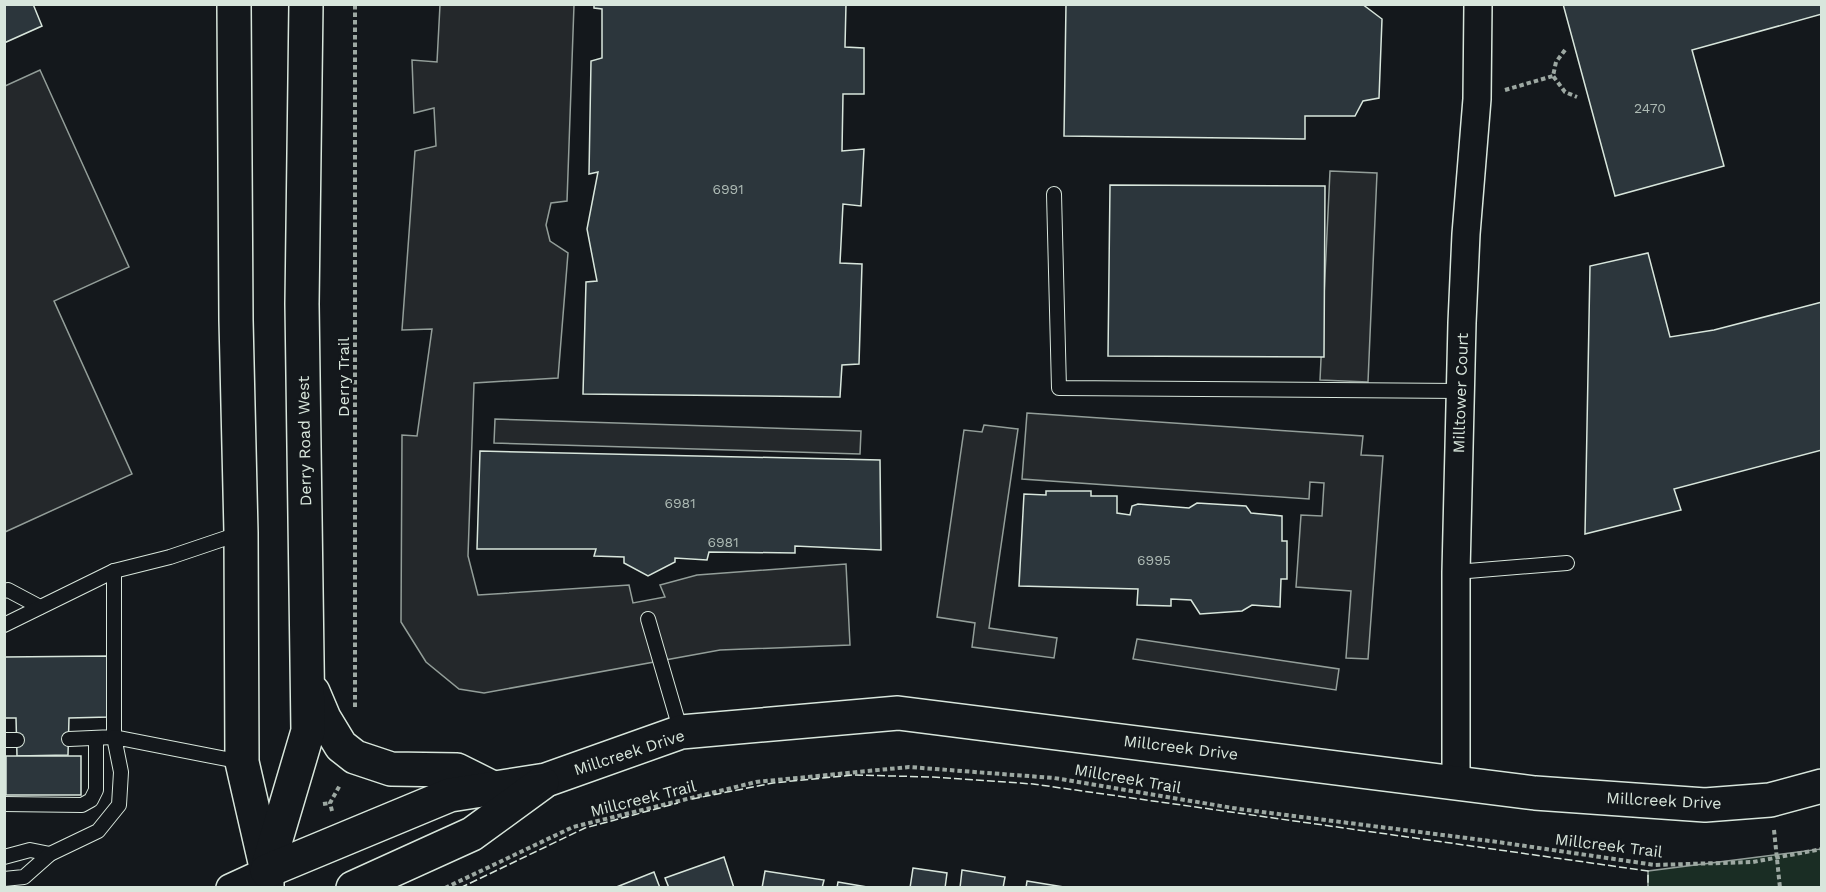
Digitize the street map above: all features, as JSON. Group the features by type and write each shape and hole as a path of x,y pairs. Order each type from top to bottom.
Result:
{"main road":[{"path":"234,4 236,320 242,533 242,762 267,879"},
{"name":"Derry Road West","path":"267,879 309,731 302,304 306,4"},
{"path":"309,684 324,718 341,746 354,757 392,769 457,770 493,788"},
{"name":"Millcreek Drive","path":"267,879 450,795 546,780 681,732 898,713 1535,793 1705,805 1770,800 1821,786"},
{"name":"Millcreek Drive","path":"352,888 472,834 546,780"}],"street":[{"name":"Milltower Court","path":"1456,782 1456,572 1460,391 1466,234 1477,99 1478,4"},
{"name":"Millcreek Drive","path":"230,888 267,879"}],"lane":[{"path":"1054,194 1059,388 1460,391"},
{"path":"4,625 114,571 242,533"},
{"path":"1456,572 1567,562"},
{"path":"4,879 24,877 50,854 98,831 119,805 122,772 114,737 114,571"},
{"path":"4,591 8,590 40,607"},
{"path":"648,619 681,732"},
{"path":"69,739 114,737 242,762"},
{"path":"4,804 82,805 91,800 96,790 96,738"},
{"path":"4,857 30,850 50,854"}],"path":[{"name":"Derry Trail","path":"355,4 355,708"},
{"path":"1564,50 1556,62 1553,76 1565,92 1576,97"},
{"path":"1477,99 1553,76"},
{"name":"Millcreek Trail","path":"445,888 573,827 756,782 909,767 1054,778 1251,810 1498,842 1654,866 1753,862 1821,849"},
{"path":"333,813 330,803 344,778"},
{"path":"1770,800 1780,888"},
{"path":"322,804 330,803"}],"green space":[{"path":"1821,849 1821,887 1648,887 1648,871"}],"shaded area":[{"path":"440,5 574,5 567,201 551,203 546,225 550,241 568,253 558,378 474,383 468,556 478,595 629,585 633,603 665,597 660,585 697,575 846,564 850,645 720,650 484,693 459,689 426,662 401,622 402,435 417,436 432,329 402,330 415,151 436,146 434,108 414,113 412,60 437,62"},
{"path":"40,70 129,267 54,301 132,474 5,532 5,86"},
{"path":"1330,171 1377,173 1368,382 1320,380"},
{"path":"1027,413 1363,436 1361,455 1383,456 1368,659 1346,658 1351,591 1296,587 1301,515 1322,516 1324,483 1310,482 1309,499 1022,479"},
{"path":"495,419 861,431 860,454 494,443"},
{"path":"984,425 1018,429 989,628 1057,638 1054,658 972,647 975,623 937,617 964,430 982,432"},
{"path":"1137,639 1339,669 1336,690 1133,659"}],"building":[{"path":"4,4 33,4 42,26 4,43"},
{"path":"594,4 846,4 845,47 864,48 864,94 843,94 842,151 864,149 861,206 843,204 840,263 862,264 859,364 842,365 840,397 583,394 586,282 597,281 587,229 598,172 589,174 591,61 602,58 602,9 594,8"},
{"path":"1066,4 1362,4 1382,19 1379,98 1363,101 1355,116 1305,116 1305,139 1064,136"},
{"path":"1563,4 1822,4 1822,14 1692,50 1724,166 1615,196"},
{"path":"1110,185 1325,186 1324,357 1108,356"},
{"path":"1648,253 1670,337 1714,330 1822,302 1822,450 1674,489 1681,510 1585,534 1590,266"},
{"path":"480,451 880,460 881,550 795,546 795,553 709,552 707,560 675,558 675,562 648,576 624,563 624,557 594,556 596,549 477,549"},
{"path":"1046,491 1091,491 1091,496 1117,496 1117,513 1130,515 1132,506 1138,504 1189,508 1197,503 1246,506 1251,513 1282,516 1282,541 1287,541 1287,579 1281,579 1280,607 1252,605 1242,611 1200,614 1191,600 1171,599 1171,606 1137,605 1138,589 1019,586 1024,494 1046,495"},
{"path":"109,656 109,717 69,718 68,755 17,756 16,718 4,718 4,657"},
{"path":"6,756 81,756 81,795 6,795"},
{"path":"724,857 734,888 669,888 665,878"},
{"path":"913,868 947,873 945,888 910,888"},
{"path":"962,870 1005,877 1003,888 960,888"},
{"path":"765,871 824,880 822,888 762,888"},
{"path":"654,872 660,888 614,888"},
{"path":"1027,881 1070,888 1026,888"},
{"path":"838,882 873,888 837,888"}],"fence":[{"path":"692,799 773,783 853,775 933,777 1033,784 1648,871 1648,888"},
{"path":"460,888 585,828 678,803"}]}
